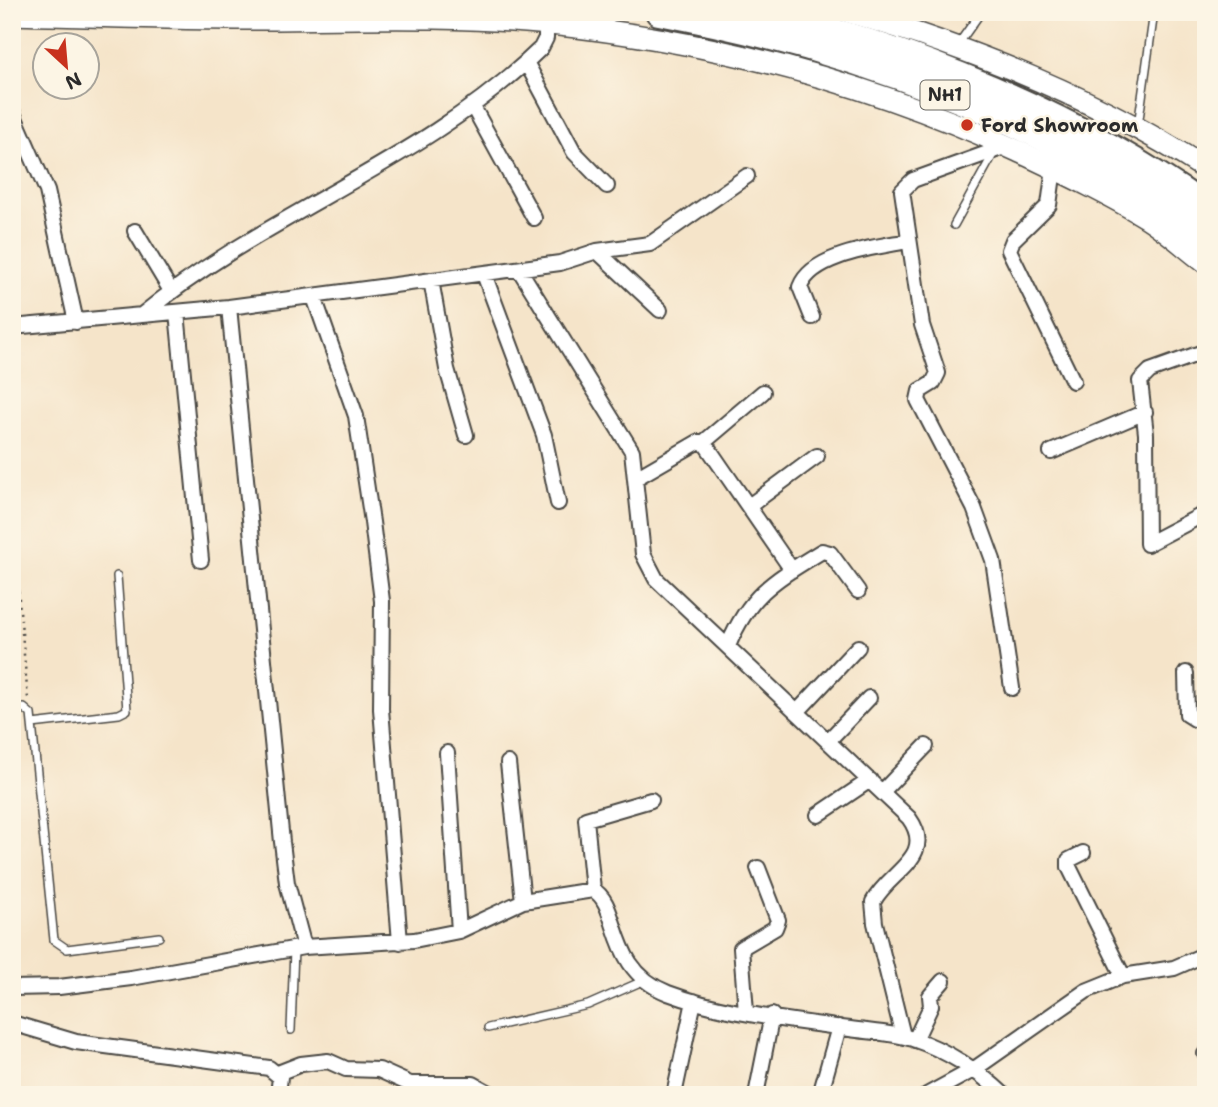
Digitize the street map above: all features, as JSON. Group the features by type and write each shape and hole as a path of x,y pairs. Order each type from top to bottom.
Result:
{"highway":[{"name":"NH1","path":"659,12 850,58 948,96 1086,162 1175,215 1206,238"},
{"name":"NH1","path":"766,12 892,50 983,85 1081,132 1206,208"}],"street":[{"path":"849,12 956,46 1138,129 1206,169"},
{"path":"12,14 222,19 546,18 701,45 780,63 906,103 1001,148 1054,168 1098,189 1150,219 1206,262"},
{"path":"143,314 170,292 232,251 408,151 472,105 541,48 546,18"},
{"path":"526,62 574,152 607,186"},
{"path":"472,105 534,218"},
{"path":"12,111 47,191 76,322"},
{"path":"1001,148 905,185 902,200 922,325 938,373 933,383 920,391 918,400 974,508 993,560 1012,688"},
{"path":"1054,168 1049,205 1013,240 1009,250 1073,382"},
{"path":"12,327 229,307 560,263 597,251 650,244 747,176"},
{"path":"135,231 170,292"},
{"path":"812,317 800,287 808,275 833,259 908,240"},
{"path":"597,251 660,310"},
{"path":"519,269 635,459 643,554 647,567 870,780 918,830 920,843 914,856 873,902 875,923 909,1038"},
{"path":"484,274 544,435 558,503"},
{"path":"430,280 447,369 466,435"},
{"path":"314,297 348,387 369,496 382,601 381,709 400,942"},
{"path":"229,307 287,883 299,948"},
{"path":"177,312 201,560"},
{"path":"1206,351 1144,374 1140,392 1145,412 1147,544 1206,513"},
{"path":"636,478 698,442 704,442 763,392"},
{"path":"1051,452 1145,412"},
{"path":"704,442 792,570"},
{"path":"749,506 817,456"},
{"path":"728,646 748,606 767,587 826,551 858,591"},
{"path":"797,712 858,647"},
{"path":"1186,673 1186,713 1195,719 1206,720"},
{"path":"828,741 869,698"},
{"path":"882,792 926,747"},
{"path":"447,753 459,931"},
{"path":"508,763 523,901"},
{"path":"818,815 870,780"},
{"path":"651,800 586,818 593,890 606,901 622,953 645,980 667,993 694,1001 909,1038 973,1070 1004,1095"},
{"path":"1083,853 1069,860 1069,867 1123,976"},
{"path":"746,1012 741,947 775,928 778,920 758,868"},
{"path":"12,988 59,987 131,978 299,948 400,942 459,931 523,901 593,890"},
{"path":"927,1095 973,1070 1086,991 1123,976 1159,973 1206,954"},
{"path":"909,1038 931,1006 930,996 943,981"},
{"path":"674,1095 694,1001"},
{"path":"756,1095 772,1016"},
{"path":"12,1023 76,1042 270,1068 278,1073 281,1082 278,1095"},
{"path":"820,1095 839,1027"},
{"path":"278,1073 300,1063 328,1061 346,1069 379,1070 410,1084 473,1084 494,1095"}],"lane":[{"path":"956,46 981,12"},
{"path":"1138,129 1154,12"},
{"path":"954,225 1001,148"},
{"path":"32,724 119,714 127,710 117,576"},
{"path":"12,710 29,710 32,724 54,940 67,949 159,937"},
{"path":"290,1030 299,948"},
{"path":"488,1028 587,1005 645,980"}],"path":[{"path":"17,577 29,710"}],"place":[{"name":"Ford Showroom","path":"967,125"}]}
